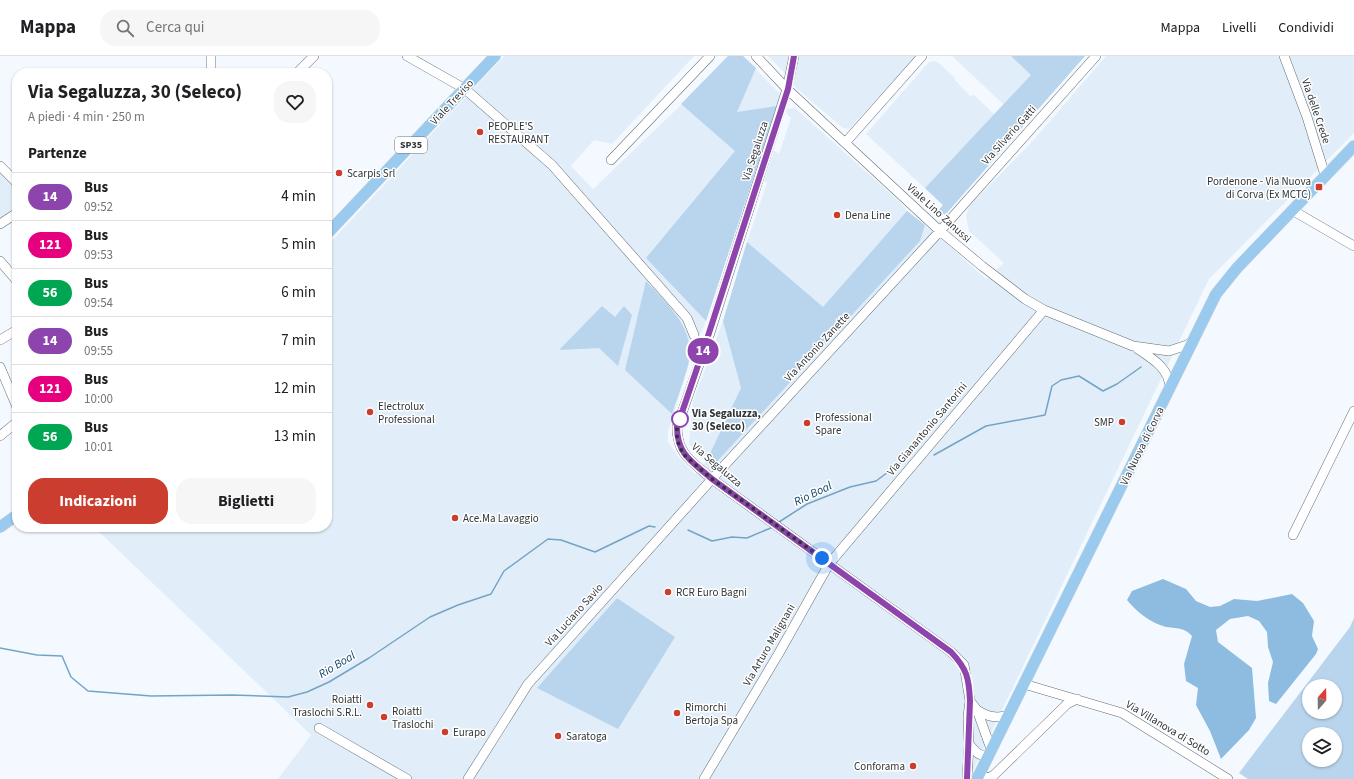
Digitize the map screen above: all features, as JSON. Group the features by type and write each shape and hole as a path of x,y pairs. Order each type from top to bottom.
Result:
{"main road":[{"name":"Viale Treviso","path":"332,229 465,89 494,56"},
{"name":"Via Nuova di Corva","path":"978,777 1216,294 1237,268 1354,146"},
{"path":"0,527 12,519"}],"street":[{"path":"210,68 211,56"},
{"path":"303,68 314,56"},
{"path":"407,56 465,89 552,164 687,318 694,335"},
{"path":"611,160 710,56"},
{"name":"Viale Lino Zanussi","path":"756,56 788,89 940,231 1025,299 1044,310 1134,346 1169,351 1187,345 1194,340"},
{"name":"Via Segaluzza","path":"794,56 788,89 677,427 677,440 683,454 712,479 951,652 964,665 970,701 968,716 969,744 967,779"},
{"path":"845,143 922,56"},
{"name":"Via Silverio Gatti","path":"940,231 1096,56"},
{"name":"Via delle Crede","path":"1284,56 1307,117 1325,175"},
{"path":"0,166 12,178"},
{"path":"1292,210 1354,246"},
{"path":"0,224 12,216"},
{"name":"Via Antonio Zanette","path":"712,479 940,231"},
{"path":"0,261 12,275"},
{"name":"Via Gianantonio Santorini","path":"829,564 1044,310"},
{"path":"0,340 12,333"},
{"name":"Viale Lino Zanussi","path":"1134,346 1161,366 1170,381 1170,389"},
{"path":"1169,351 1181,366"},
{"name":"Viale Lino Zanussi","path":"1161,366 1181,366"},
{"path":"0,367 12,395"},
{"path":"1294,535 1354,411"},
{"path":"0,436 12,426"},
{"name":"Via Luciano Savio","path":"468,779 528,684 712,479"},
{"name":"Via Arturo Malignani","path":"704,779 779,653 829,564"},
{"name":"Via Villanova di Sotto","path":"1024,684 1122,713 1228,779"},
{"path":"978,777 988,778 994,775 1067,704 1077,699"},
{"path":"970,701 977,710 986,716 994,718 1007,716"},
{"path":"969,744 981,756 990,752 977,710"},
{"path":"319,728 407,779"}],"shaded area":[{"path":"504,56 694,56 612,144 594,140 571,166 593,189 681,105 728,56 743,56 780,94 706,321 691,357 668,432 668,442 680,459 695,474 706,462 689,444 693,401 723,321 767,183 764,181 774,150 779,154 791,118 786,113 787,109 795,108 900,202 907,211 944,241 986,279 1004,263 969,231 966,216 970,205 1032,142 1106,56 1354,56 1354,133 1209,279 969,779 278,779 311,735 99,532 332,532 332,241"},
{"path":"728,56 743,56 756,68 737,112 777,106 706,321 646,258 735,151 681,104"},
{"path":"768,56 916,56 849,129 843,128 795,87 785,73"},
{"path":"952,56 1085,56 945,215 939,210 943,205 866,134 929,62 934,61 939,63 955,78 955,80 970,96 974,95 994,114 1004,105"},
{"path":"1011,56 1085,56 945,215 939,210 943,205 925,188 1031,75"},
{"path":"0,170 12,183 12,211 0,218"},
{"path":"907,211 925,225 920,241 712,467 706,462 741,388 723,321 747,242 823,307"},
{"path":"646,281 675,313 681,322 689,341 690,357 672,414 625,370"},
{"path":"602,306 615,317 624,306 632,315 618,366 599,348 559,350"},
{"path":"1163,579 1186,589 1196,601 1210,607 1220,606 1234,599 1257,601 1292,594 1303,603 1314,621 1312,636 1318,649 1316,654 1276,704 1269,701 1268,683 1273,662 1268,647 1267,632 1259,621 1248,616 1230,619 1216,630 1218,642 1252,668 1256,718 1249,730 1221,759 1210,731 1196,705 1198,688 1186,681 1184,664 1192,636 1184,630 1160,625 1151,621 1127,600 1132,591"},
{"path":"617,598 675,637 618,729 537,688"},
{"path":"1354,618 1354,779 1248,779 1239,773 1302,690 1302,719 1342,719 1342,679 1310,679 1350,627"}],"waterway":[{"name":"Rio Boal","path":"934,455 986,426 1045,415 1052,386 1061,380 1079,376 1103,391 1117,384 1141,367"},
{"name":"Rio Boal","path":"779,522 807,504 850,487 876,481 903,461 916,445"},
{"name":"Rio Boal","path":"0,648 37,655 62,656 71,677 88,691 151,696 232,695 288,697 307,692 329,682 369,658 430,617 458,605 491,594 504,571 548,539 561,540 595,552 649,526 655,527"},
{"name":"Rio Boal","path":"688,530 712,541 732,537 747,538 773,527"}],"bus line":[{"name":"14","path":"794,56 788,89 677,427 677,440 683,454 712,479 951,652 964,665 970,701 968,716 969,744 967,779"}],"place":[{"name":"PEOPLE'S RESTAURANT","path":"480,132"},
{"name":"Scarpis Srl","path":"339,173"},
{"name":"Pordenone - Via Nuova di Corva (Ex MCTC)","path":"1319,187"},
{"name":"Dena Line","path":"837,215"},
{"name":"Electrolux Professional","path":"370,412"},
{"name":"Via Segaluzza, 30 (Seleco)","path":"680,419"},
{"name":"SMP","path":"1122,422"},
{"name":"Professional Spare","path":"807,423"},
{"name":"Ace.Ma Lavaggio","path":"455,518"},
{"name":"RCR Euro Bagni","path":"668,592"},
{"name":"Roiatti Traslochi S.R.L.","path":"370,705"},
{"name":"Rimorchi Bertoja Spa","path":"677,713"},
{"name":"Roiatti Traslochi","path":"384,717"},
{"name":"Eurapo","path":"445,732"},
{"name":"Saratoga","path":"558,736"},
{"name":"Conforama","path":"913,766"}],"route":[{"path":"680,419 682,414 677,427 677,440 683,454 712,479 822,558"}]}
